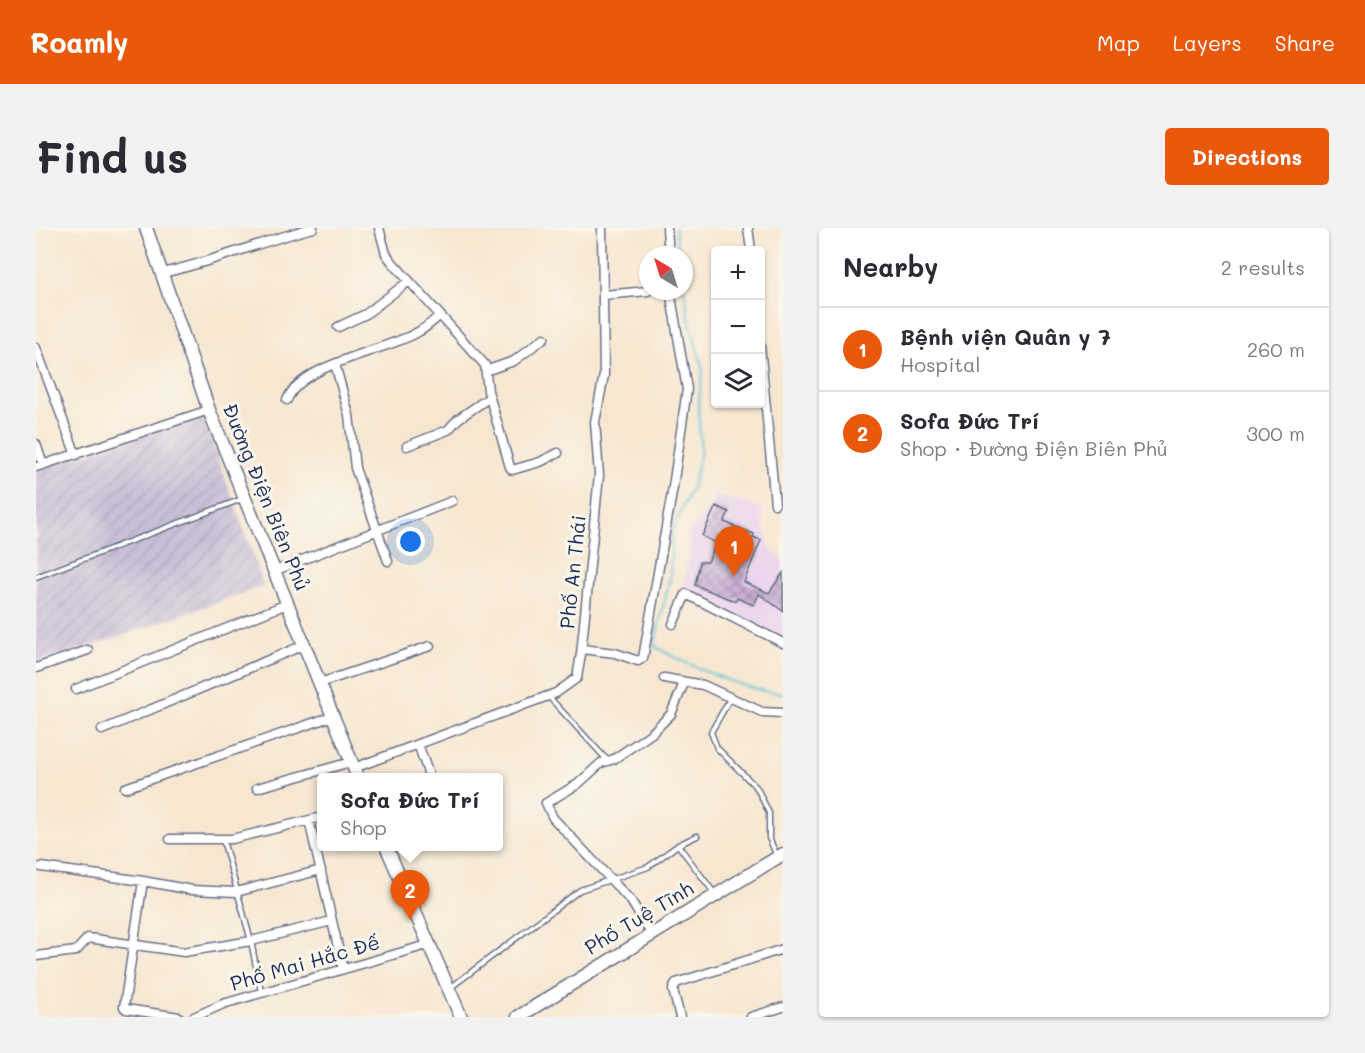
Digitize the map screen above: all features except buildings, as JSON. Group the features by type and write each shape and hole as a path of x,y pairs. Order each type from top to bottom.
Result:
{"main road":[{"name":"Đường Điện Biên Phủ","path":"146,228 209,410 354,769"},
{"path":"388,851 427,945 461,1017"},
{"name":"Phố Tuệ Tĩnh","path":"518,1017 780,856"}],"street":[{"path":"162,273 206,263 272,238 313,228"},
{"path":"379,228 386,254 488,370 490,397 501,429 507,464 512,470 540,462 558,453"},
{"name":"Phố An Thái","path":"334,773 354,769 549,696 576,678 582,649 599,475 596,422 604,375 602,228"},
{"path":"667,228 668,246"},
{"path":"748,228 750,246"},
{"path":"338,327 366,314 409,281"},
{"path":"604,295 639,292"},
{"path":"582,649 615,653 638,662 643,658 673,487 687,389 672,300"},
{"path":"287,400 295,387 335,364 418,333 440,315"},
{"path":"488,370 514,362 544,338"},
{"path":"36,348 76,454"},
{"path":"761,354 775,504"},
{"path":"335,364 348,407 355,468 388,561"},
{"path":"406,446 450,429 458,419 490,397"},
{"path":"36,444 40,466 209,410"},
{"path":"274,571 452,501"},
{"path":"673,624 686,594 783,643"},
{"path":"76,689 287,604"},
{"path":"102,730 304,645"},
{"path":"320,683 430,646"},
{"path":"36,668 88,650"},
{"path":"664,678 703,685 762,712 783,713"},
{"path":"652,935 630,901 553,818 546,803 578,784 585,774 607,760 614,759 663,723 671,714 684,683"},
{"path":"125,788 333,716"},
{"path":"418,744 429,773"},
{"name":"Phố An Thái","path":"257,788 317,776"},
{"path":"170,839 223,840 317,819"},
{"path":"309,820 343,969"},
{"path":"41,867 192,890 236,892 321,870"},
{"path":"143,881 124,1007 179,1017"},
{"path":"36,956 76,951 88,938 184,951 251,941 332,921"},
{"name":"Phố Mai Hắc Đế","path":"198,1016 223,1004 427,945"},
{"path":"680,1017 673,990 676,983 783,949"},
{"path":"751,1017 783,1007"}],"lane":[{"path":"36,577 246,498"},
{"path":"549,696 607,760"},
{"path":"730,699 711,732 717,748 757,788 769,813 769,838 780,856"},
{"path":"447,990 580,890 609,878 648,867 678,845 697,836"},
{"path":"223,840 251,941 261,993"},
{"path":"678,845 715,894"}],"shaded area":[{"path":"203,416 264,586 97,644 36,662 36,470"},
{"path":"716,496 762,508 764,530 773,554 778,554 783,562 783,637 683,590 690,544 688,535"}],"waterway":[{"path":"675,228 678,246"},
{"path":"686,300 703,370 698,408 701,450 693,485 672,530 670,578 654,646 682,661 735,683 769,692 783,693"}],"place":[{"name":"Bệnh viện Quân y 7","path":"734,576"},
{"name":"Sofa Đức Trí","path":"410,920"}]}
